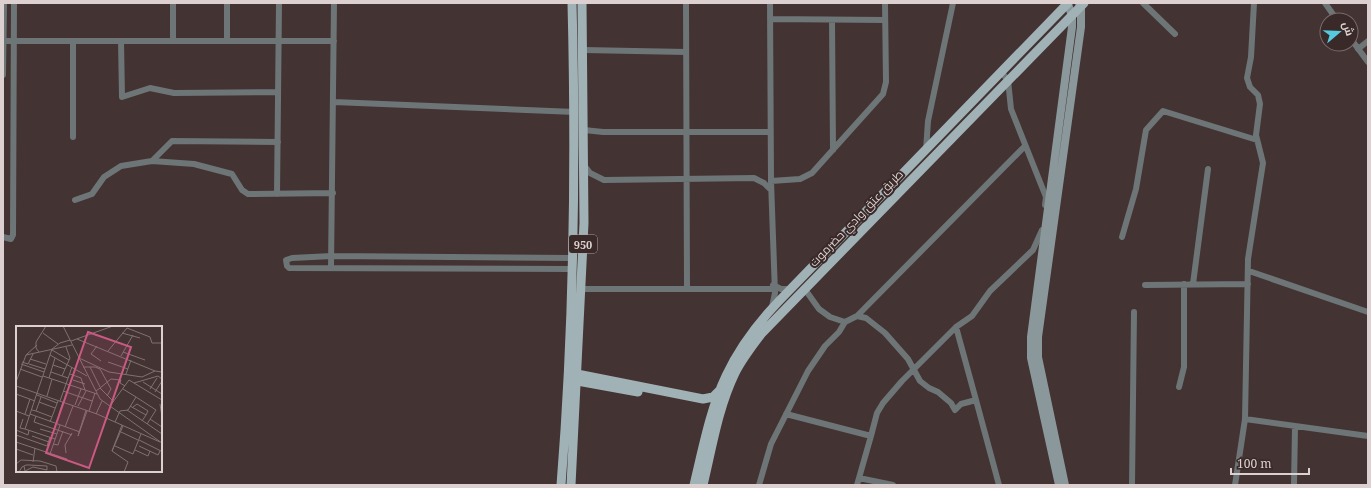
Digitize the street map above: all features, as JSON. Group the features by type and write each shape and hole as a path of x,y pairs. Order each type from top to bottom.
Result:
{"main road":[{"name":"950","path":"561,485 572,258 575,112 572,3"},
{"name":"950","path":"571,485 578,378 584,165 584,50 582,3"},
{"name":"طريق عتق وادي حضرموت","path":"694,485 712,415 720,391 770,310 1068,3"},
{"name":"طريق عتق وادي حضرموت","path":"703,485 726,398 746,348 1072,16 1081,4"},
{"path":"567,376 703,399 713,397 720,391"},
{"path":"578,378 698,403 707,408 712,415"}],"street":[{"path":"3,75 4,3"},
{"path":"3,237 11,239 13,235 14,3"},
{"path":"173,3 173,41"},
{"path":"227,3 227,41"},
{"path":"277,194 280,41 279,3"},
{"path":"332,268 334,3"},
{"path":"686,3 687,289"},
{"path":"770,3 770,132 774,287 774,301 770,310"},
{"path":"771,181 804,178 812,173 881,98 885,90 885,3"},
{"path":"926,150 928,121 953,3"},
{"path":"1059,485 1031,358 1031,337 1061,113 1072,16 1068,3"},
{"path":"1143,3 1175,34"},
{"path":"1235,485 1245,419 1248,259 1263,163 1257,140 1260,104 1258,95 1250,87 1247,78 1251,57 1254,3"},
{"path":"1065,485 1038,357 1038,338 1081,26 1081,4"},
{"path":"770,19 885,20"},
{"path":"832,20 833,150"},
{"path":"3,41 334,41"},
{"path":"72,41 73,137"},
{"path":"121,41 122,97 150,88 174,93 278,92"},
{"path":"1359,48 1368,41"},
{"path":"584,50 686,52"},
{"path":"1359,50 1368,62"},
{"path":"857,485 878,413 883,403 902,381 915,370 956,327 972,316 990,291 1033,250 1041,235 1046,197 1011,109 1008,80 1001,72"},
{"path":"334,102 575,112"},
{"path":"1122,237 1136,189 1146,130 1163,111 1257,140"},
{"path":"584,130 604,132 770,132"},
{"path":"152,160 172,141 278,142"},
{"path":"759,485 771,444 816,358 824,346 839,332 845,322 857,316 1025,146"},
{"path":"75,200 92,194 104,177 121,166 152,160 194,164 232,174 242,190 248,194 333,193"},
{"path":"584,165 590,173 604,180 754,178 764,183 771,191"},
{"path":"1193,284 1208,169"},
{"path":"571,270 290,268 287,266 286,260 292,258 332,256 572,258"},
{"path":"1248,271 1368,312"},
{"path":"1179,387 1184,367 1184,284"},
{"path":"1145,285 1248,284"},
{"path":"581,289 774,287 790,289"},
{"path":"804,288 819,309 830,317 845,322"},
{"path":"1132,485 1134,312"},
{"path":"857,316 866,318 885,333 908,359 923,384 938,392 951,403 955,410 961,404 976,400"},
{"path":"956,327 999,485"},
{"path":"786,414 871,436"},
{"path":"1245,419 1294,428 1368,436"},
{"path":"1294,428 1294,485"},
{"path":"859,478 893,485"}]}
